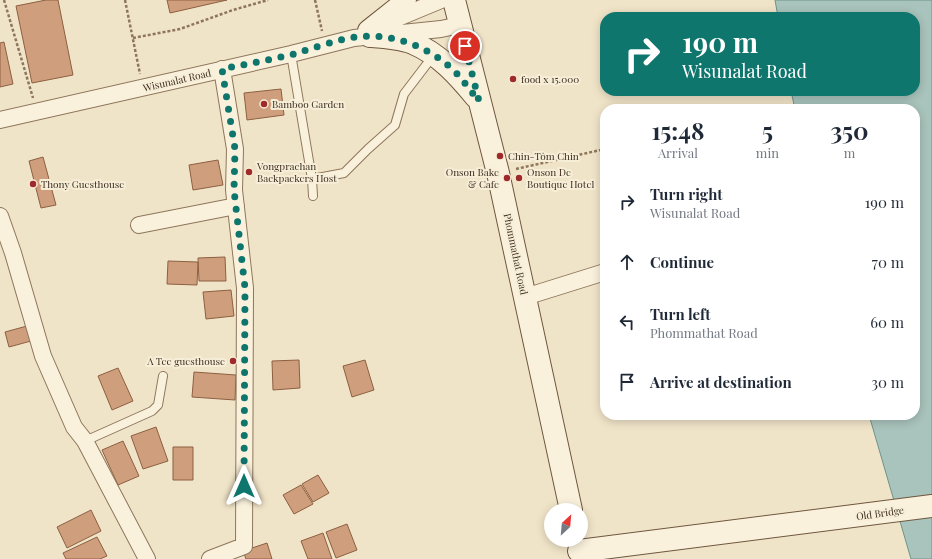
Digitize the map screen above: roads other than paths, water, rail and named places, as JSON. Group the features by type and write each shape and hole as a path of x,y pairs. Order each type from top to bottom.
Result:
{"street":[{"path":"364,35 398,8 405,0"},
{"name":"Wisunalat Road","path":"364,35 400,16 441,0"},
{"name":"Phommathat Road","path":"454,0 498,173 569,503"},
{"name":"Wisunalat Road","path":"0,120 291,54 364,35 441,29 460,25"},
{"path":"364,35 403,40 412,43 433,55 459,76 479,101"},
{"path":"210,559 244,546 245,288 234,190 235,149 222,69"},
{"path":"139,225 236,206"},
{"path":"0,216 13,253 43,356 74,427 85,441 147,559"},
{"path":"525,297 600,274"},
{"name":"Old Bridge","path":"579,550 932,506"}],"lane":[{"path":"291,54 312,179 313,196"},
{"path":"312,179 344,173 395,125 404,94 433,55"},
{"path":"85,441 152,411 158,405 164,376"}],"water":[{"path":"775,0 932,0 932,559 911,559 870,420 920,420 920,104 794,104 792,96 920,96 920,12 777,12"}],"place":[{"name":"food x 15.000","path":"513,79"},
{"name":"Bamboo Garden","path":"264,104"},
{"name":"Chin-Tôm Chin","path":"500,156"},
{"name":"Vongprachan Backpackers Host","path":"249,172"},
{"name":"Onson Bake & Cafe","path":"507,178"},
{"name":"Onson De Boutique Hotel","path":"519,178"},
{"name":"Thony Guesthouse","path":"33,184"},
{"name":"A Tee guesthouse","path":"233,361"}]}
